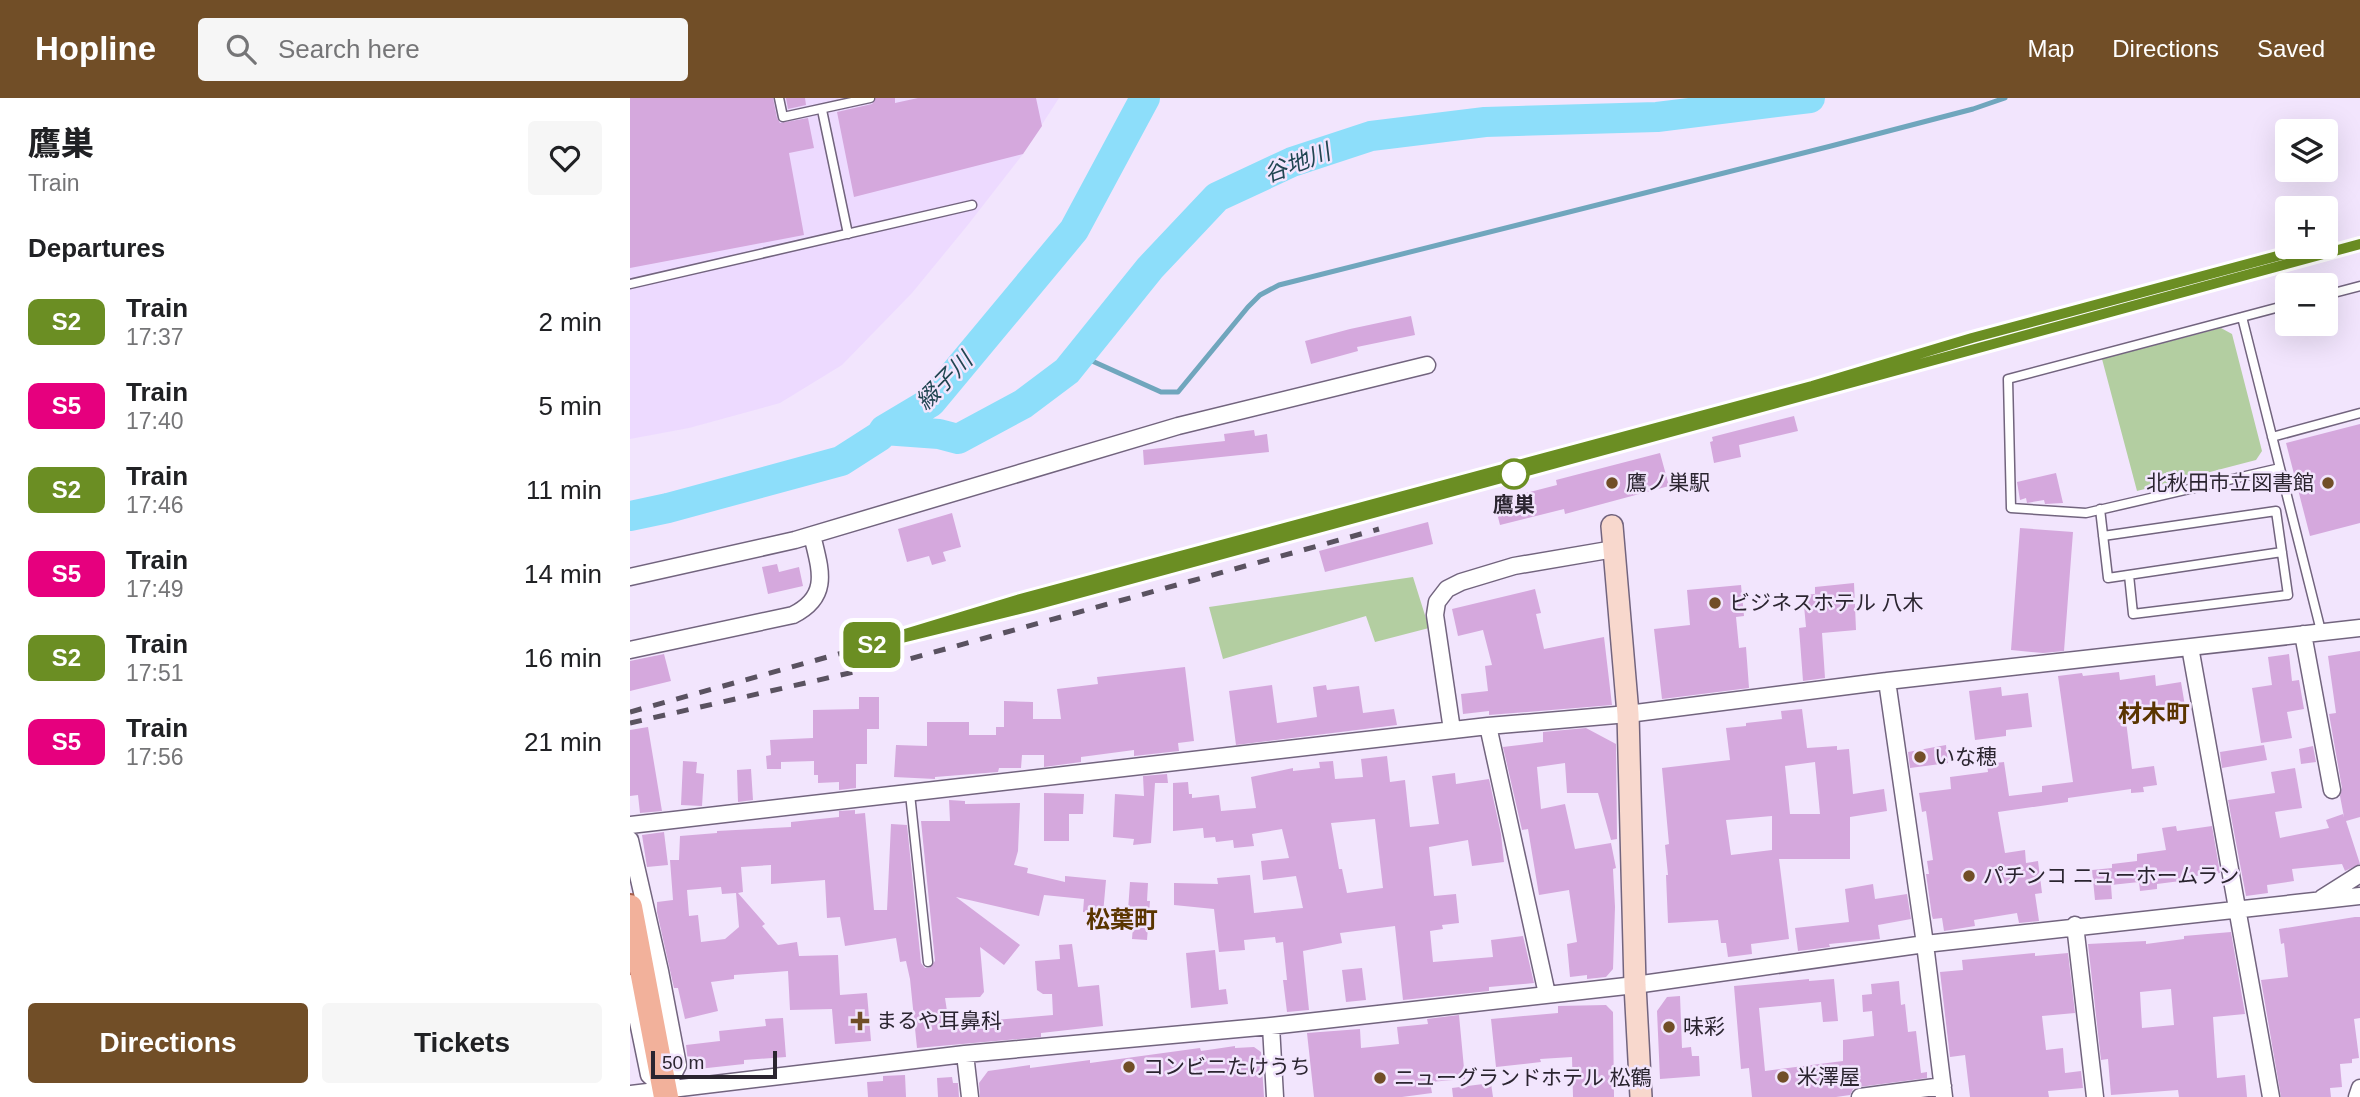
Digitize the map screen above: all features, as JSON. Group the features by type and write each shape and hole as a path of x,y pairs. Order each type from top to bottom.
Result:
{"main road":[{"path":"630,907 666,1093"}],"street":[{"path":"630,577 812,535 1178,426 1427,365"},
{"path":"1612,526 1628,714 1635,985 1641,1097"},
{"path":"630,650 793,615 804,609 819,592 821,575 812,535"},
{"path":"1452,730 1435,615 1437,601 1447,589 1514,566 1614,549"},
{"path":"630,825 1452,730 1628,714 1887,681 2360,628"},
{"path":"2302,634 2332,790"},
{"path":"2190,647 2271,1097"},
{"path":"1860,1097 1943,1092 1925,944 1887,681"},
{"path":"1489,726 1546,994"},
{"path":"630,840 678,1065 666,1093"},
{"path":"2320,899 2360,874"},
{"path":"630,1094 666,1093 965,1054 1271,1026 1635,985 2075,925 2360,896"},
{"path":"2075,925 2095,1097"},
{"path":"630,983 649,1075 666,1093"},
{"path":"1271,1026 1275,1097"},
{"path":"965,1054 970,1097"},
{"path":"2357,1097 2360,1088"}],"lane":[{"path":"779,98 783,117 870,98"},
{"path":"822,110 848,234"},
{"path":"630,284 972,205"},
{"path":"2338,292 2360,286"},
{"path":"2275,308 2008,379 2011,508 2086,513 2280,468"},
{"path":"2242,317 2321,631"},
{"path":"2272,437 2360,413"},
{"path":"2100,509 2108,578 2282,552"},
{"path":"2103,536 2276,511 2288,595 2133,614 2129,575"},
{"path":"910,794 928,961"}],"shaded area":[{"path":"630,98 1059,98 1023,154 967,226 912,293 842,365 780,403 689,428 630,439"}],"green space":[{"path":"2221,328 2232,334 2262,451 2256,460 2137,491 2102,359"},
{"path":"1413,577 1429,628 1375,642 1366,616 1223,659 1209,607"}],"building":[{"path":"630,98 773,98 780,123 808,118 814,148 789,153 804,235 630,268"},
{"path":"786,98 805,98 806,105 788,109"},
{"path":"876,98 895,98 895,103 918,98 1036,98 1042,126 1023,154 854,197 837,112 872,104"},
{"path":"1411,316 1415,335 1357,347 1358,351 1311,364 1305,341"},
{"path":"1794,416 1798,431 1739,445 1741,457 1714,463 1710,442 1713,441 1712,437"},
{"name":"北秋田市立図書館","path":"2360,424 2360,523 2310,536 2286,443"},
{"path":"1254,430 1255,436 1267,434 1269,452 1144,465 1143,450 1225,441 1224,434"},
{"name":"鷹ノ巣駅","path":"1660,453 1669,486 1565,514 1564,509 1500,525 1494,501 1557,485 1556,480"},
{"path":"2056,473 2063,503 2045,504 2044,500 2027,503 2026,498 2020,500 2017,482"},
{"path":"952,513 961,547 943,552 946,561 932,565 929,556 907,562 898,529"},
{"path":"1428,522 1433,544 1325,572 1319,551"},
{"path":"2020,528 2073,532 2064,651 2043,653 2011,650"},
{"path":"777,564 779,572 799,567 803,586 768,594 762,567"},
{"path":"1854,583 1856,630 1822,633 1825,678 1803,681 1799,628 1806,627 1803,595 1815,594 1815,587"},
{"path":"1741,585 1744,616 1736,617 1739,648 1746,647 1749,688 1662,699 1654,629 1690,625 1687,590"},
{"path":"1535,589 1541,613 1536,614 1544,649 1604,637 1612,705 1489,715 1489,711 1463,714 1461,694 1488,691 1485,666 1492,665 1483,630 1458,636 1452,609"},
{"path":"2360,651 2360,817 2346,821 2360,864 2345,871 2342,864 2292,869 2294,881 2267,885 2268,893 2246,896 2228,800 2275,793 2271,772 2295,768 2302,808 2275,812 2280,838 2329,828 2326,820 2343,814 2344,817 2340,796 2342,788 2329,714 2336,713 2328,656"},
{"path":"664,654 671,681 630,691 630,661"},
{"path":"2289,654 2292,681 2299,680 2304,709 2287,712 2292,738 2261,743 2252,688 2272,685 2268,657"},
{"path":"1185,667 1194,741 1178,743 1179,751 1134,756 1134,750 1081,757 1081,762 1044,767 1044,755 1022,755 1021,768 999,768 998,772 935,779 894,777 896,745 927,746 927,722 969,722 969,735 996,735 996,727 1004,727 1004,701 1033,702 1033,719 1061,719 1057,689 1098,684 1097,677"},
{"path":"2119,672 2120,680 2155,675 2156,686 2181,682 2185,706 2125,713 2132,769 2154,766 2157,785 2143,787 2144,792 2131,793 2131,789 1998,812 2005,853 2025,850 2026,863 2038,861 2042,893 2035,894 2039,921 2019,923 2017,913 1974,920 1975,926 1944,931 1942,918 1933,919 1932,916 1926,874 1929,874 1927,861 1933,860 1926,811 1922,812 1919,793 1951,789 1950,777 1988,772 1987,764 2004,762 2009,796 2042,792 2042,786 2073,782 2058,676"},
{"path":"1272,685 1277,723 1317,717 1313,687 1326,685 1327,690 1359,686 1363,713 1394,709 1397,725 1236,745 1229,691"},
{"path":"2001,687 2002,696 2028,693 2032,727 2006,730 2006,736 1975,740 1969,691"},
{"path":"859,697 879,697 879,729 867,729 867,764 856,764 856,788 839,790 839,782 818,783 818,775 814,775 814,761 781,762 781,769 767,769 766,756 771,755 770,740 813,738 813,710 859,709"},
{"path":"1802,709 1807,748 1837,746 1837,750 1849,749 1853,794 1884,789 1887,811 1850,817 1850,859 1779,859 1789,939 1751,944 1752,954 1728,957 1726,943 1721,943 1718,920 1668,923 1665,845 1669,844 1662,768 1730,760 1726,728 1782,719 1781,711","holes":["1815,762 1820,814 1790,814 1785,766","1772,816 1772,850 1731,855 1726,820"]},
{"path":"648,727 662,811 640,813 638,795 630,796 630,730"},
{"path":"1586,728 1616,744 1617,839 1611,840 1598,793 1567,793 1565,763 1537,767 1541,809 1565,804 1575,849 1611,843 1616,868 1613,869 1613,969 1606,977 1587,979 1587,975 1570,977 1567,944 1577,942 1569,890 1539,895 1528,829 1522,830 1503,747 1543,742 1543,732"},
{"path":"1946,745 1948,763 1910,768 1908,752"},
{"path":"2264,745 2267,760 2222,768 2220,752"},
{"path":"2313,746 2316,762 2301,764 2299,749"},
{"path":"1387,756 1390,782 1405,780 1410,827 1439,824 1432,776 1455,773 1456,784 1489,779 1504,862 1472,866 1468,840 1429,847 1434,896 1456,894 1459,923 1442,925 1443,929 1430,931 1433,962 1493,957 1491,940 1523,936 1534,983 1489,987 1489,991 1403,1000 1395,926 1340,933 1342,943 1303,951 1309,1010 1287,1012 1283,980 1287,980 1283,942 1276,943 1275,937 1244,940 1245,950 1219,952 1214,909 1174,905 1174,883 1218,884 1217,878 1250,875 1254,913 1303,908 1296,876 1263,880 1261,861 1289,858 1282,829 1252,834 1254,846 1234,848 1233,840 1216,842 1215,837 1204,838 1203,828 1173,831 1173,783 1188,782 1192,798 1219,795 1221,811 1256,808 1251,777 1293,768 1293,771 1320,768 1319,762 1333,761 1335,779 1363,777 1361,759","holes":["1375,819 1383,888 1347,893 1342,869 1339,869 1331,823"]},
{"path":"683,761 697,762 696,773 704,774 702,806 681,805"},
{"path":"751,769 753,800 738,802 737,770"},
{"path":"1167,774 1168,783 1155,783 1151,843 1133,845 1134,839 1113,837 1115,794 1144,796 1143,776"},
{"path":"1044,793 1084,794 1083,814 1069,814 1069,841 1044,841"},
{"path":"949,800 965,801 965,804 1020,803 1018,851 1014,865 1028,868 1027,873 1065,882 1065,876 1106,880 1103,914 1083,912 1084,899 1044,895 1039,916 956,897 1020,945 1004,965 980,947 984,992 980,997 945,998 949,1024 1053,1015 1052,994 1043,994 1037,990 1035,961 1060,959 1059,945 1072,944 1078,987 1099,985 1103,1026 1041,1033 1041,1037 917,1048 910,979 906,961 900,962 896,938 845,946 840,917 827,918 825,880 771,884 771,865 741,867 743,892 738,893 765,924 762,926 778,945 797,942 799,956 838,955 840,995 867,993 871,1041 835,1044 832,1009 790,1010 788,971 734,975 734,979 711,982 718,1011 685,1019 678,988 674,988 657,912 657,902 673,900 670,860 679,860 680,836 791,827 791,822 839,817 839,811 855,810 855,814 865,813 874,910 887,910 891,824 907,825 921,963 925,968 929,968 935,961 921,821 950,821","holes":["721,887 722,894 736,893 739,927 725,939 701,942 698,915 689,916 687,890"]},
{"path":"2176,826 2177,831 2212,826 2220,873 2157,884 2157,889 2140,891 2139,882 2111,885 2112,899 2095,900 2092,870 2137,861 2137,854 2166,850 2162,828"},
{"path":"664,832 668,865 647,867 642,835"},
{"path":"1130,882 1148,883 1147,901 1150,901 1147,940 1132,939 1133,926 1127,925"},
{"path":"1873,884 1875,899 1907,894 1911,919 1878,925 1880,939 1829,944 1830,947 1798,951 1795,928 1849,922 1845,889"},
{"path":"2360,917 2360,1018 2354,1019 2359,1058 2352,1059 2352,1063 2340,1064 2342,1087 2330,1088 2331,1097 2281,1097 2261,980 2288,977 2284,943 2281,944 2279,929"},
{"path":"2231,932 2245,1014 2213,1017 2217,1078 2245,1075 2247,1097 2179,1097 2178,1090 2111,1095 2108,1059 2101,1060 2088,944 2146,941 2146,944 2184,939 2184,936","holes":["2171,989 2174,1025 2142,1028 2140,992"]},
{"path":"1215,950 1219,990 1226,989 1228,1004 1191,1008 1186,953"},
{"path":"2035,953 2035,956 2068,953 2075,1013 2042,1016 2046,1050 2063,1048 2065,1073 2081,1071 2083,1088 2048,1091 2049,1097 1970,1097 1965,1055 1950,1057 1940,972 1963,970 1962,960"},
{"path":"1362,968 1366,1000 1346,1002 1342,970"},
{"path":"1834,979 1838,1021 1823,1022 1821,1002 1759,1008 1765,1071 1843,1061 1843,1040 1874,1036 1872,1011 1863,1012 1862,995 1872,994 1871,984 1899,981 1901,1005 1905,1004 1908,1032 1916,1031 1921,1073 1927,1072 1927,1078 1859,1087 1853,1089 1850,1095 1836,1097 1752,1097 1749,1068 1741,1069 1734,986"},
{"path":"1680,996 1682,1048 1691,1047 1692,1056 1699,1056 1700,1076 1660,1079 1657,1011 1667,997"},
{"path":"1606,1005 1613,1012 1614,1097 1573,1097 1572,1057 1540,1059 1541,1062 1496,1067 1491,1019 1558,1013 1558,1006"},
{"path":"1459,1015 1465,1079 1430,1082 1432,1093 1402,1097 1314,1097 1307,1033 1360,1029 1361,1048 1399,1044 1397,1027 1428,1024 1427,1019"},
{"path":"783,1018 786,1057 744,1060 744,1064 689,1070 686,1045 720,1041 719,1031 766,1026 765,1019"},
{"path":"1235,1046 1254,1047 1261,1052 1264,1097 980,1097 979,1083 988,1071 1090,1060 1090,1063"},
{"path":"905,1075 906,1097 868,1097 867,1082 883,1081 883,1076"},
{"path":"952,1077 953,1083 958,1083 959,1097 938,1097 937,1078"},
{"path":"1491,1083 1493,1097 1453,1097 1452,1088"}],"waterway":[{"name":"綴子川","path":"630,516 841,461 880,436 884,430 931,402 1074,230 1145,98"},
{"name":"谷地川","path":"884,430 939,434 958,439 1023,404 1067,371 1150,268 1217,197 1292,162 1371,136 1485,122 1657,117 1810,98"},
{"path":"1081,356 1161,392 1178,392 1248,307 1260,295 1279,285 1831,146 2005,98"}],"railway":[{"path":"630,712 2360,244"},
{"path":"630,723 902,661 1379,529"}],"train":[{"name":"S2","path":"2338,250 2360,244"},
{"name":"S2","path":"2275,257 1972,338 1812,386 1017,600 849,651 1032,606 2305,259"}],"place":[{"name":"鷹巣","path":"1514,474"},
{"name":"鷹ノ巣駅","path":"1612,483"},
{"name":"北秋田市立図書館","path":"2328,483"},
{"name":"ビジネスホテル 八木","path":"1715,603"},
{"name":"いな穂","path":"1920,757"},
{"name":"パチンコ ニューホームラン","path":"1969,876"},
{"name":"まるや耳鼻科","path":"860,1021"},
{"name":"味彩","path":"1669,1027"},
{"name":"コンビニたけうち","path":"1129,1067"},
{"name":"米澤屋","path":"1783,1077"},
{"name":"ニューグランドホテル 松鶴","path":"1380,1078"}],"district":[{"name":"材木町","path":"2154,714"},
{"name":"松葉町","path":"1122,920"}]}
